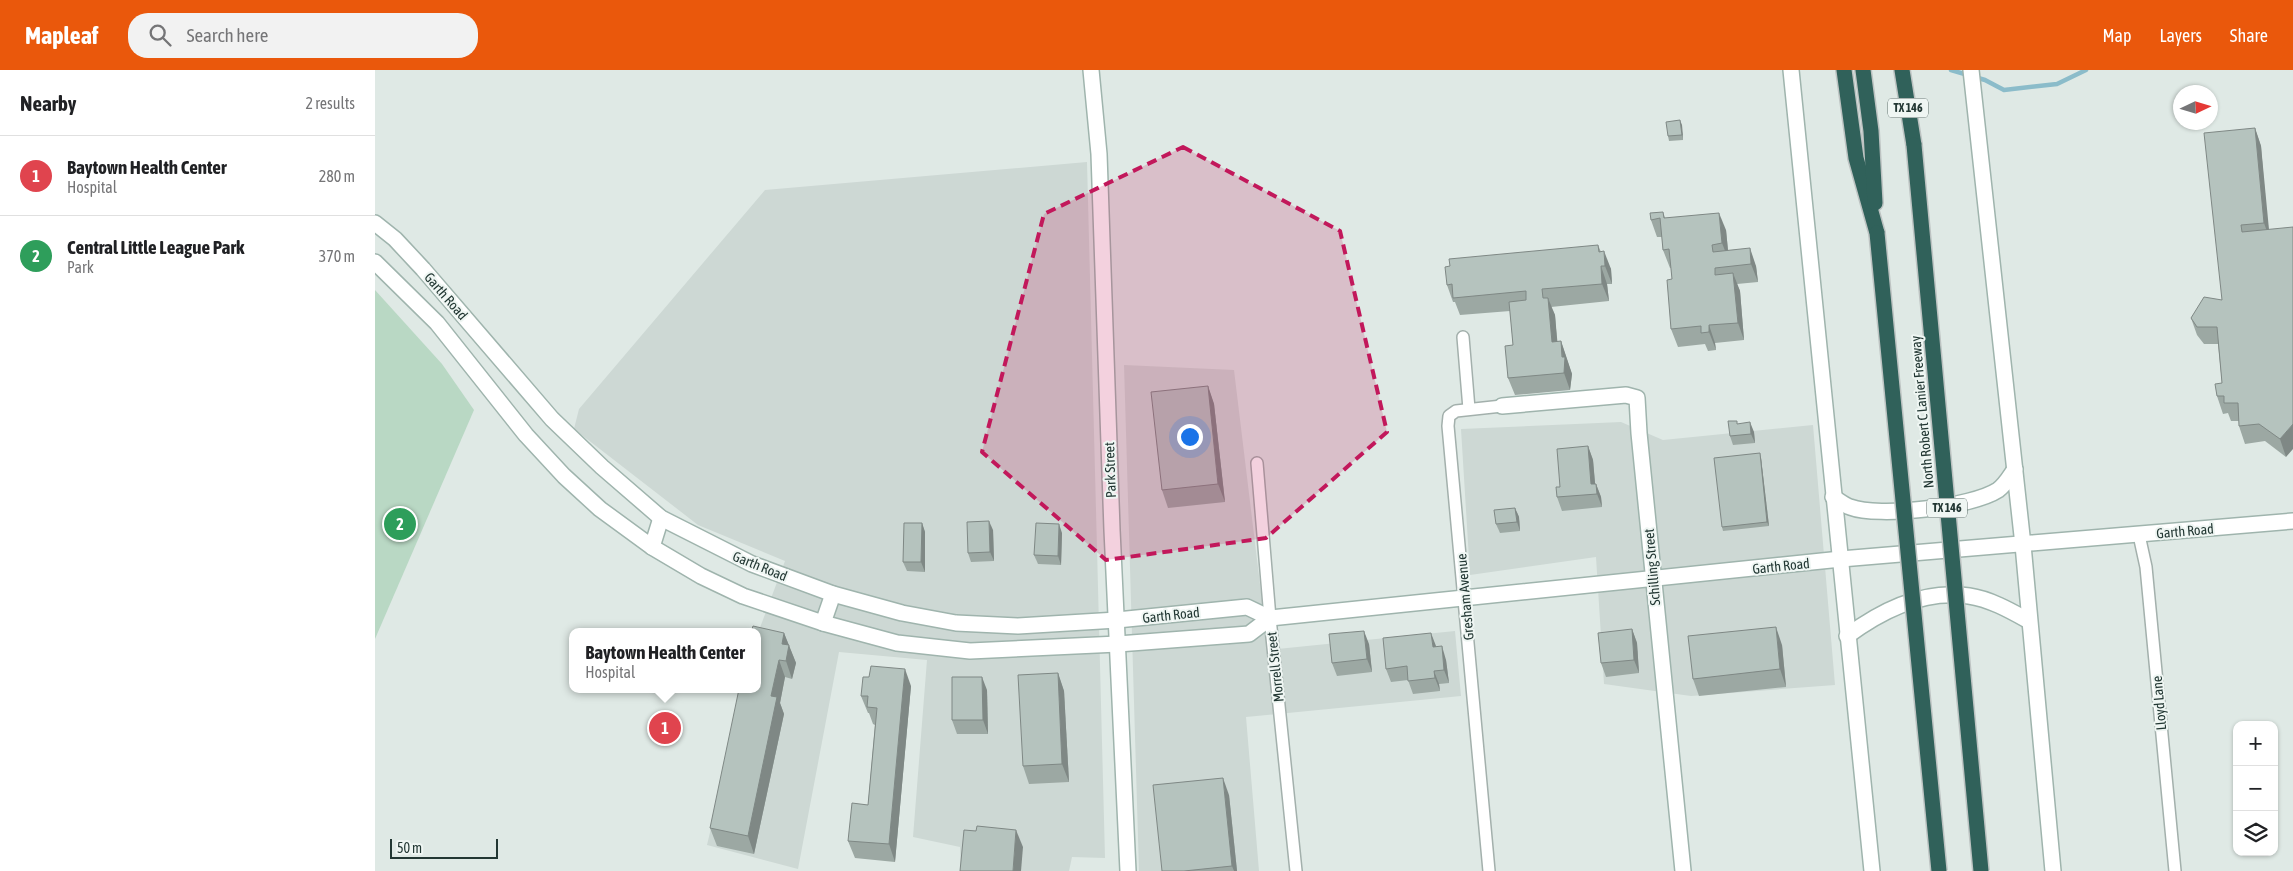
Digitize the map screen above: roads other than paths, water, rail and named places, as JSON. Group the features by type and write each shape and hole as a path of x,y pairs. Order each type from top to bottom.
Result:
{"highway":[{"path":"1844,70 1857,158 1877,233"},
{"name":"North Robert C Lanier Freeway","path":"1863,70 1871,130 1877,233 1939,871"},
{"name":"North Robert C Lanier Freeway","path":"1902,70 1914,145 1981,871"},
{"path":"1911,70 1914,145"}],"main road":[{"name":"Park Street","path":"1091,70 1099,154 1127,871"},
{"path":"1791,70 1872,871"},
{"path":"1971,70 2023,545 2053,871"},
{"name":"Garth Road","path":"375,223 395,239 428,274 552,419 602,467 661,518 752,564 833,594 902,613 957,623 1018,626 1117,620 1247,607 1270,618 1841,560 2293,521"},
{"name":"Garth Road","path":"375,262 437,323 520,427 564,476 600,509 652,548 701,576 743,596 823,623 897,643 970,651 1118,644 1249,634 1270,618"},
{"path":"407,292 428,274"},
{"name":"Schilling Street","path":"1502,406 1626,395 1637,398 1653,579 1683,871"},
{"path":"1833,497 1850,507 1877,510 1913,510 1959,504 1998,490 2015,469"},
{"path":"652,548 661,518"},
{"path":"823,623 833,594"},
{"path":"1847,636 1869,619 1894,607 1919,598 1946,595 1969,596 1986,601 2029,621"}],"street":[{"path":"1463,337 1469,409 1502,406"},
{"name":"Gresham Avenue","path":"1469,409 1449,416 1448,426 1489,871"},
{"name":"Morrell Street","path":"1257,463 1270,618 1296,871"},
{"name":"Lloyd Lane","path":"2139,535 2146,567 2175,871"}],"waterway":[{"path":"1951,70 1985,80 2004,90 2057,84 2086,70"}],"place":[{"name":"Central Little League Park","path":"400,524"},
{"name":"Baytown Health Center","path":"665,728"}]}
